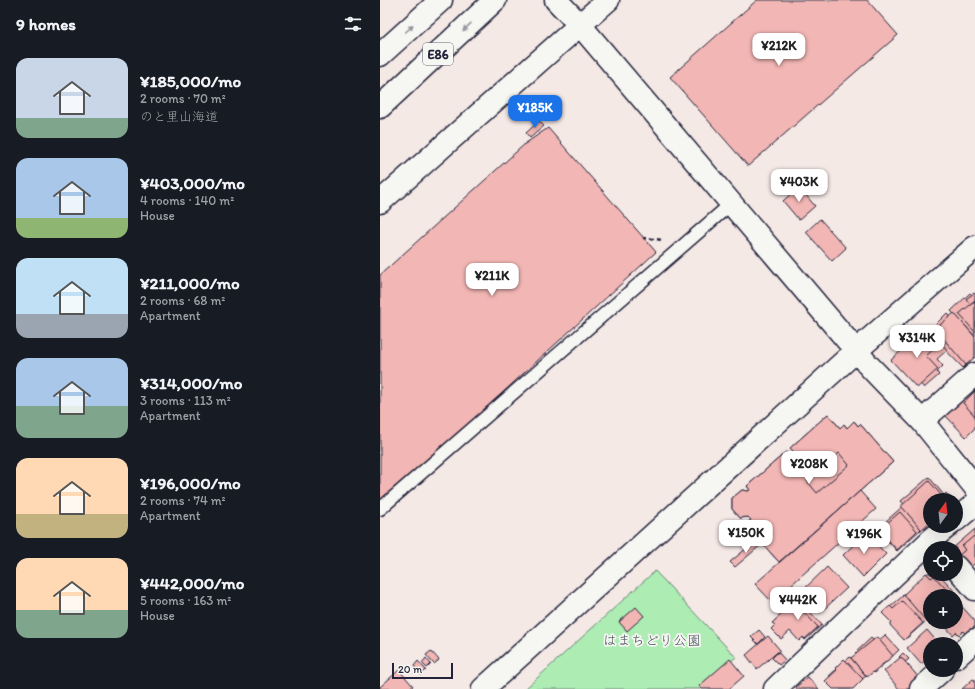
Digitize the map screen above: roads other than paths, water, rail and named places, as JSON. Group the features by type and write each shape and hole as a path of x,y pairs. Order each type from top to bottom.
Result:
{"main road":[{"name":"E86","path":"380,55 441,0"},
{"name":"E86","path":"380,107 495,0"},
{"path":"556,0 580,25 869,366 922,421 975,486"},
{"path":"380,202 608,0"},
{"path":"483,689 857,350 975,247"},
{"path":"922,421 975,374"},
{"path":"963,514 975,504"},
{"path":"775,689 940,538"},
{"path":"963,575 975,589"},
{"path":"963,651 975,640"},
{"path":"921,689 934,677"}],"lane":[{"path":"380,509 732,203"}],"park label":[{"name":"はまちどり公園","path":"652,640"}]}
